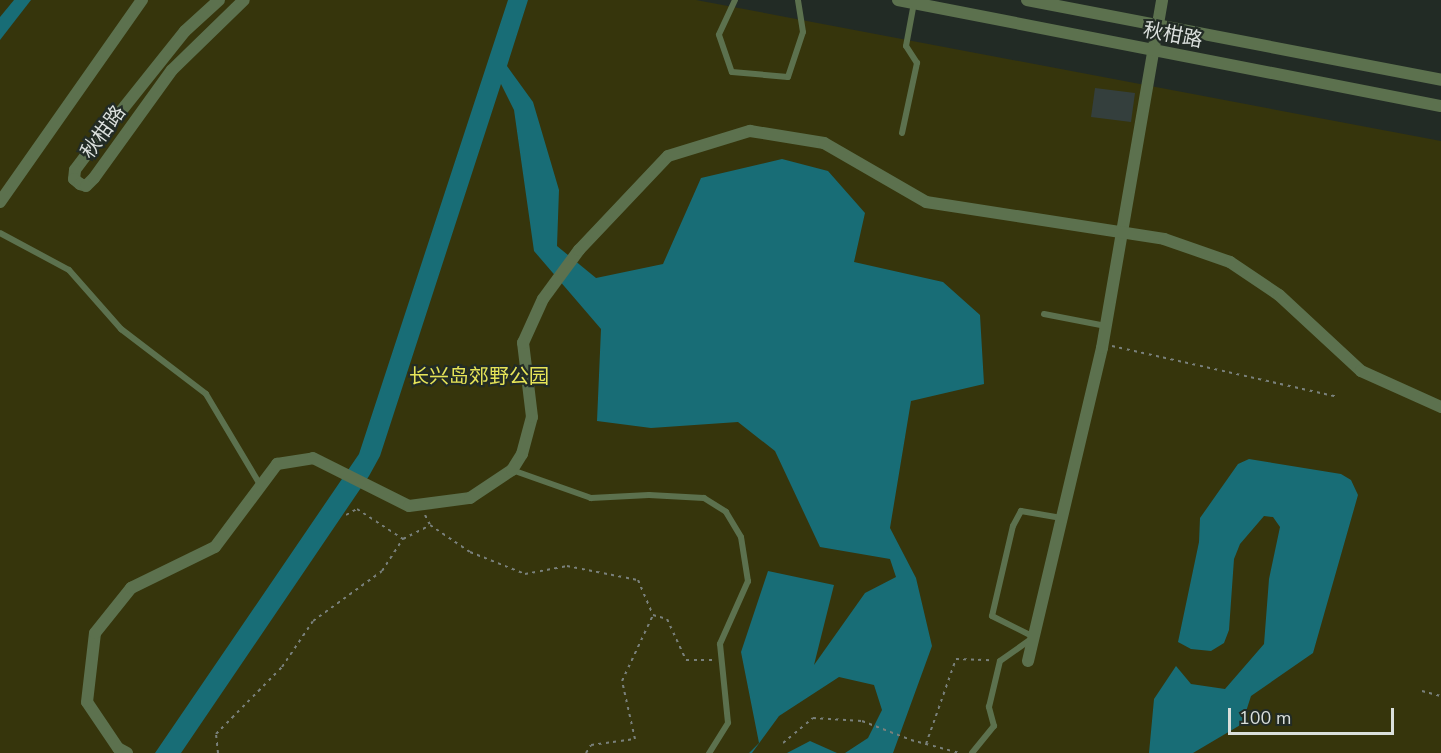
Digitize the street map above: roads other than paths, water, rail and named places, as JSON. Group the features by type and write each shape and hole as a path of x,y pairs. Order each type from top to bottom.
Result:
{"street":[{"path":"0,202 142,0"},
{"name":"秋柑路","path":"219,0 185,31 90,150 75,170 74,178 80,184 86,186 94,178 172,70 244,0"},
{"name":"秋柑路","path":"898,0 1153,52 1441,106"},
{"name":"秋柑路","path":"1027,0 1441,80"},
{"path":"1028,661 1103,344 1162,0"},
{"path":"127,753 118,747 87,702 95,633 130,588 215,547 259,483 277,464 314,458 365,487 409,506 470,498 512,470 522,453 532,417 523,344 543,299 579,250 668,156 750,131 824,143 926,202 1164,239 1230,262 1279,295 1361,371 1441,406"}],"lane":[{"path":"735,0 719,35 732,72 788,77 803,32 798,0"},
{"path":"902,133 917,63 906,46 914,3"},
{"path":"0,233 69,270 121,329 206,394 259,483"},
{"path":"1044,314 1106,326"},
{"path":"512,470 591,498 649,495 704,498 726,512 741,537 748,581 720,644 728,723 709,753"},
{"path":"972,753 994,726 989,707 1000,661 1034,637 992,616 1011,537 1021,511 1062,519"}],"water":[{"path":"14,0 31,0 0,40 0,17"},
{"path":"508,0 528,0 507,66 533,102 559,190 557,246 596,278 663,264 701,178 782,159 828,171 865,213 854,262 943,282 980,315 984,384 911,401 890,528 916,578 932,646 893,753 845,753 868,738 882,710 874,685 839,677 779,716 752,753 749,753 759,743 741,652 768,571 834,585 814,665 865,593 896,577 890,559 820,547 775,451 738,422 651,428 597,421 601,329 534,251 514,110 501,84 380,456 369,476 181,753 155,753 359,454"},
{"path":"1249,459 1341,474 1351,480 1358,495 1313,653 1251,696 1242,724 1193,753 1149,753 1154,699 1176,666 1191,684 1225,689 1264,644 1269,579 1280,527 1273,517 1264,516 1240,544 1234,559 1229,630 1224,643 1211,651 1191,649 1178,642 1199,542 1200,518 1238,464"},
{"path":"810,741 837,753 787,753"}],"park label":[{"name":"长兴岛郊野公园","path":"479,376"}]}
